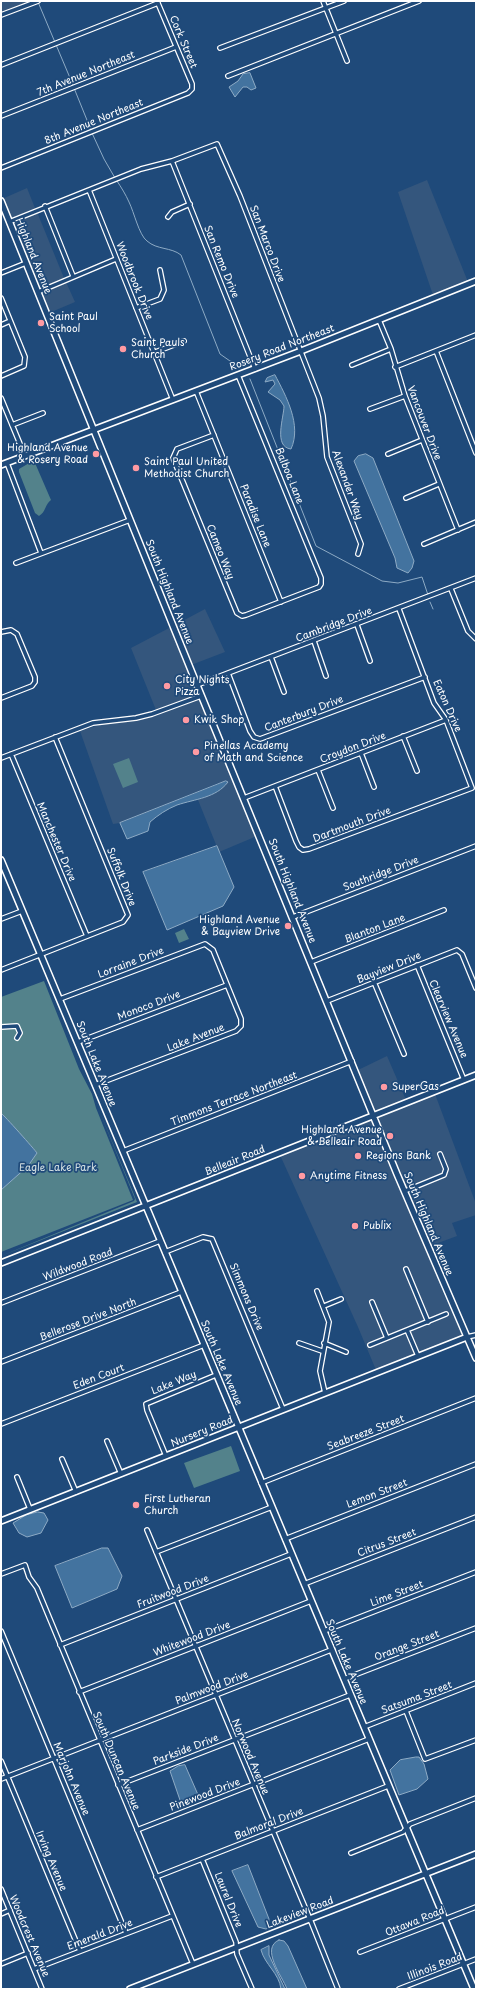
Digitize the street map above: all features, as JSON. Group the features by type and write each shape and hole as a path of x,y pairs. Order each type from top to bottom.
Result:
{"street":[{"path":"323,1 347,62"},
{"path":"220,48 344,1"},
{"path":"228,76 419,1"},
{"path":"1,15 36,2"},
{"path":"1,65 157,2"},
{"name":"Cork Street","path":"157,2 192,84 192,89"},
{"name":"7th Avenue Northeast","path":"1,116 176,47"},
{"name":"8th Avenue Northeast","path":"1,168 188,92 192,89"},
{"name":"San Marco Drive","path":"172,161 217,144 240,196 301,351"},
{"path":"9,222 45,206 141,169 172,161"},
{"name":"San Remo Drive","path":"172,161 255,369"},
{"name":"Woodbrook Drive","path":"89,190 173,400"},
{"name":"Highland Avenue","path":"1,201 93,430"},
{"path":"168,217 172,212 190,204"},
{"path":"45,206 73,276"},
{"path":"38,292 116,259"},
{"path":"1,274 26,263"},
{"path":"136,308 160,299 164,290 160,270"},
{"name":"Rosery Road Northeast","path":"1,465 255,369 476,281"},
{"path":"1,298 25,357 25,364 20,368 1,376"},
{"name":"Vancouver Drive","path":"379,320 391,349 395,367 405,396 458,530"},
{"path":"1,325 10,321"},
{"path":"395,367 476,335"},
{"path":"153,352 184,341"},
{"path":"352,364 391,349"},
{"name":"Alexander Way","path":"301,351 319,398 323,416 327,457 361,544 358,554"},
{"path":"436,351 476,453"},
{"name":"Balboa Lane","path":"238,375 321,578 321,584"},
{"name":"Paradise Lane","path":"196,391 281,602"},
{"path":"370,409 405,396"},
{"path":"1,398 25,456"},
{"path":"12,425 43,413"},
{"name":"South Highland Avenue","path":"93,430 374,1116 476,1358"},
{"name":"Cameo Way","path":"214,435 178,449 173,458 237,613 242,616 246,615 316,589 321,584"},
{"path":"388,454 422,440"},
{"path":"7,463 41,554"},
{"path":"406,498 440,484"},
{"path":"16,563 130,520"},
{"path":"424,544 476,522"},
{"name":"Cambridge Drive","path":"197,685 399,609 476,578"},
{"path":"451,589 468,631 476,639"},
{"name":"Eaton Drive","path":"399,609 434,703 446,720 472,788"},
{"path":"357,625 370,661"},
{"path":"1,632 11,630 17,634 35,676 35,682 32,686 1,698"},
{"path":"314,641 326,676"},
{"path":"271,657 284,692"},
{"name":"Canterbury Drive","path":"228,673 250,731 254,738 260,739 425,677"},
{"path":"1,758 93,723 136,718 152,714 201,696"},
{"name":"Croydon Drive","path":"244,798 446,720"},
{"path":"403,736 417,771"},
{"name":"Suffolk Drive","path":"1,970 123,922 128,915 55,737"},
{"name":"Manchester Drive","path":"11,754 87,936"},
{"path":"361,754 374,787"},
{"path":"318,770 333,808"},
{"name":"Dartmouth Drive","path":"275,786 296,841 303,850 472,788"},
{"name":"Southridge Drive","path":"292,917 476,846"},
{"name":"South Lake Avenue","path":"1,860 3,868 60,999 181,1292 474,1989"},
{"name":"Blanton Lane","path":"311,962 444,910"},
{"path":"1,919 22,911"},
{"name":"Lorraine Drive","path":"60,999 202,945 208,945"},
{"name":"Lake Avenue","path":"95,1085 239,1029 241,1026 241,1019 213,950 208,945"},
{"name":"Bayview Drive","path":"327,1001 457,950 462,954 476,988"},
{"name":"Clearview Avenue","path":"417,965 464,1080"},
{"path":"374,982 404,1054"},
{"name":"Monoco Drive","path":"78,1042 227,985"},
{"path":"1,1027 17,1026 20,1033 17,1038"},
{"name":"Timmons Terrace Northeast","path":"123,1151 352,1061"},
{"name":"Belleair Road","path":"1,1263 476,1075"},
{"path":"405,1191 444,1175 446,1169 440,1154"},
{"name":"Simmons Drive","path":"165,1252 203,1237 212,1239 283,1409"},
{"name":"Wildwood Road","path":"1,1303 160,1241"},
{"path":"406,1269 428,1322"},
{"path":"317,1291 329,1322 322,1351 320,1376 325,1392"},
{"name":"Bellerose Drive North","path":"1,1362 181,1292"},
{"path":"324,1306 341,1299"},
{"path":"372,1302 388,1338"},
{"path":"370,1345 446,1314"},
{"path":"407,1330 418,1356"},
{"name":"Nursery Road","path":"1,1521 325,1392 467,1337 476,1335"},
{"path":"299,1343 322,1351"},
{"path":"324,1343 346,1352"},
{"name":"Eden Court","path":"1,1424 204,1345"},
{"name":"Lake Way","path":"166,1456 147,1410 146,1404 216,1375"},
{"name":"Seabreeze Street","path":"261,1483 476,1398"},
{"path":"107,1441 120,1474"},
{"path":"62,1459 76,1492"},
{"name":"Lemon Street","path":"285,1539 476,1464"},
{"path":"17,1477 30,1509"},
{"path":"156,1552 272,1507"},
{"name":"Citrus Street","path":"304,1584 476,1517"},
{"name":"Norwood Avenue","path":"147,1530 338,1989"},
{"name":"Fruitwood Drive","path":"60,1645 291,1554"},
{"name":"South Duncan Avenue","path":"1,1574 25,1564 193,1964"},
{"name":"Lime Street","path":"324,1632 476,1572"},
{"name":"Whitewood Drive","path":"79,1692 311,1601"},
{"name":"Orange Street","path":"344,1680 476,1628"},
{"name":"Marjohn Avenue","path":"1,1631 126,1933"},
{"name":"Palmwood Drive","path":"1,1779 331,1650"},
{"name":"Satsuma Street","path":"364,1727 476,1683"},
{"name":"Parkside Drive","path":"118,1785 350,1695"},
{"path":"406,1711 425,1759 476,1740"},
{"name":"Pinewood Drive","path":"137,1830 369,1739"},
{"name":"Irving Avenue","path":"1,1761 80,1951"},
{"name":"Balmoral Drive","path":"156,1877 388,1786"},
{"path":"351,1853 403,1832 410,1824 476,1798"},
{"name":"Lakeview Road","path":"130,1989 476,1854"},
{"name":"Laurel Drive","path":"202,1859 236,1942 237,1948"},
{"name":"Woodcrest Avenue","path":"1,1890 42,1989"},
{"name":"Ottawa Road","path":"360,1952 476,1907"},
{"path":"1,1914 10,1910"},
{"name":"Emerald Drive","path":"34,1969 172,1916"},
{"path":"237,1948 237,1954 252,1989"},
{"path":"1,1964 28,1953"},
{"name":"Illinois Road","path":"399,1989 476,1959"}],"shaded area":[{"path":"1,1 31,1 1,13"},
{"path":"250,73 256,88 251,90 247,87 243,87 235,97 229,87 238,81 243,74"},
{"path":"427,180 468,282 433,295 398,192"},
{"path":"27,188 35,208 10,219 2,199"},
{"path":"37,212 64,278 39,289 12,223"},
{"path":"66,282 75,302 49,313 40,293"},
{"path":"275,375 288,401 294,421 294,440 291,449 282,443 281,437 284,406 280,400 268,392 275,384 273,380 265,382 267,378"},
{"path":"366,454 373,458 414,561 412,568 408,573 397,568 395,558 354,461 358,456"},
{"path":"205,609 225,652 191,665 175,625"},
{"path":"171,627 199,695 156,710 131,648"},
{"path":"200,699 257,836 219,852 198,800 216,792 228,782 218,783 120,823 113,824 80,731 106,723 137,721 153,717"},
{"path":"226,781 228,782 218,792 166,810 150,822 148,831 127,839 120,823"},
{"path":"217,846 234,887 223,906 167,930 143,872"},
{"path":"387,1056 406,1100 375,1113 358,1070"},
{"path":"435,1094 476,1204 476,1215 452,1223 457,1236 430,1246 408,1193 442,1179 447,1174 448,1169 441,1151 437,1152 444,1169 442,1173 406,1188 377,1117"},
{"path":"1,1113 37,1153 28,1166 1,1190"},
{"path":"373,1118 444,1295 463,1336 419,1353 410,1332 449,1316 447,1312 429,1319 407,1266 404,1268 425,1321 389,1336 373,1300 370,1301 385,1337 371,1343 372,1347 406,1334 415,1355 376,1370 280,1155"},
{"path":"38,1512 44,1513 48,1520 41,1533 27,1537 19,1533 13,1523 26,1515"},
{"path":"102,1548 108,1548 122,1576 117,1589 72,1608 55,1566"},
{"path":"419,1757 424,1764 428,1779 417,1789 399,1795 390,1770 400,1760"},
{"path":"185,1765 199,1797 195,1801 182,1806 170,1771 178,1766"},
{"path":"248,1865 269,1919 268,1928 266,1929 258,1927 232,1871"},
{"path":"279,1940 284,1941 288,1946 307,1989 287,1989 277,1970 272,1956 274,1944"},
{"path":"269,1946 269,1955 285,1989 281,1989 278,1978 261,1950"}],"green space":[{"path":"31,462 35,463 51,500 39,516 35,513 19,472 19,469"},
{"path":"129,758 138,782 123,788 113,764"},
{"path":"184,929 189,939 179,943 175,933"},
{"name":"Eagle Lake Park","path":"44,981 79,1069 92,1094 96,1108 133,1200 1,1252 1,997"},
{"path":"97,1105 137,1202 1,1256 134,1201 135,1199"},
{"path":"231,1446 240,1471 194,1488 184,1463"}],"waterway":[{"path":"38,2 73,85"},
{"path":"74,88 91,130"},
{"path":"92,133 115,178"},
{"path":"117,181 128,199 139,229 144,238 155,246 177,252 181,255 220,354 230,361 245,365"},
{"path":"250,379 316,546 382,581 398,583 422,577 428,595"},
{"path":"430,602 433,609"}],"place":[{"name":"Saint Paul School","path":"41,323"},
{"name":"Saint Pauls Church","path":"123,349"},
{"name":"Highland Avenue & Rosery Road","path":"96,454"},
{"name":"Saint Paul United Methodist Church","path":"136,468"},
{"name":"City Nights Pizza","path":"167,686"},
{"name":"Kwik Shop","path":"186,720"},
{"name":"Pinellas Academy of Math and Science","path":"196,752"},
{"name":"Highland Avenue & Bayview Drive","path":"288,926"},
{"name":"SuperGas","path":"384,1087"},
{"name":"Highland Avenue & Belleair Road","path":"390,1136"},
{"name":"Regions Bank","path":"358,1156"},
{"name":"Anytime Fitness","path":"302,1176"},
{"name":"Publix","path":"355,1226"},
{"name":"First Lutheran Church","path":"136,1505"}]}
